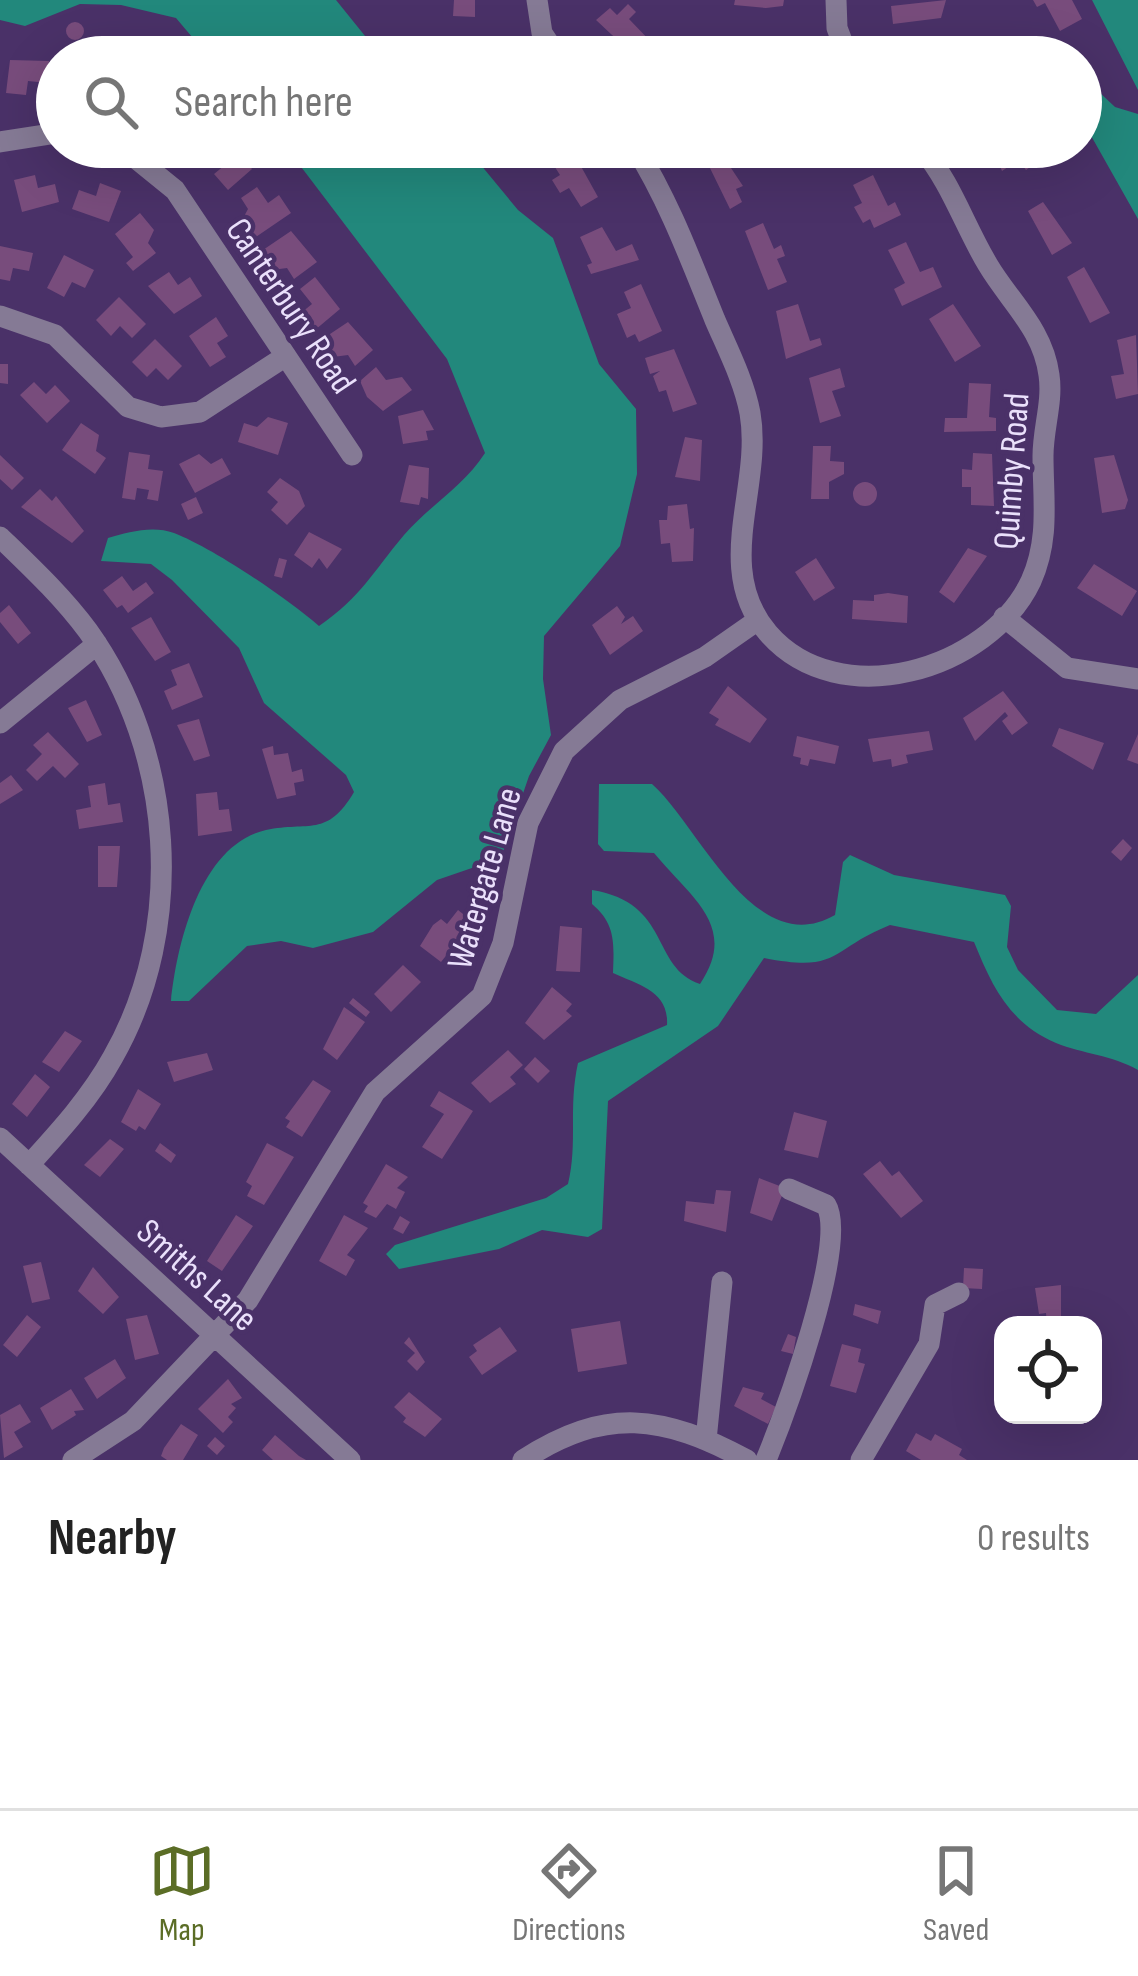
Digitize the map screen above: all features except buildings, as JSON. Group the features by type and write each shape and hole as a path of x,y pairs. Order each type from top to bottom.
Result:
{"street":[{"path":"537,0 544,36"},
{"path":"836,0 840,36"},
{"path":"0,142 36,136"},
{"name":"Canterbury Road","path":"148,168 175,190 352,455"},
{"path":"646,168 671,213 744,390 753,441 740,544 746,592 758,620"},
{"name":"Quimby Road","path":"758,620 800,657 850,673 879,675 946,660 1004,617 1029,584 1043,543 1049,370 1036,332 991,269 955,192 937,168"},
{"path":"0,316 55,335 128,407 161,418 200,412 286,356"},
{"path":"0,537 71,608 97,644 130,707 152,779 160,844 158,921 141,992 114,1055 70,1120 29,1165"},
{"path":"1004,617 1067,668 1138,679"},
{"name":"Watergate Lane","path":"73,1460 103,1452 272,1269 376,1092 482,996 503,943 528,823 564,752 620,700 705,657 758,620"},
{"path":"0,723 97,644"},
{"name":"Smiths Lane","path":"0,1138 350,1460"},
{"path":"766,1460 801,1365 833,1232 826,1205 789,1189"},
{"path":"706,1440 722,1282"},
{"path":"861,1460 928,1344 935,1305 959,1293"},
{"path":"523,1460 571,1432 611,1422 658,1423 747,1460"}],"shaded area":[{"path":"0,0 336,0 365,36 191,36 176,18 121,5 80,4 25,26 0,20"},
{"path":"1092,0 1138,0 1138,90"},
{"path":"1102,95 1115,107 1138,114 1138,219 1102,155"},
{"path":"302,168 483,168 518,210 553,238 599,364 636,409 637,474 620,546 544,636 543,679 551,735 529,776 501,858 437,880 373,932 313,948 281,941 247,946 189,1001 171,1001 186,926 224,855 243,839 266,830 326,822 354,792 346,775 264,703 239,648 172,580 151,564 101,561 108,538 149,529 174,533 249,575 319,626 356,594 404,535 485,453 447,359"},
{"path":"599,784 652,784 731,882 754,905 779,920 806,925 835,915 843,862 850,855 894,875 1005,895 1011,906 1007,947 1018,970 1057,1010 1096,1014 1138,975 1138,1070 1056,1043 1026,1025 995,988 974,942 890,925 821,961 764,958 718,1026 608,1101 602,1229 588,1237 542,1230 499,1249 399,1269 386,1254 395,1245 546,1198 568,1184 578,1063 667,1025 658,997 613,973 612,935 606,919 592,904 592,890 636,908 684,976 700,984 711,964 714,945 706,914 654,853 604,851 598,844"}]}
